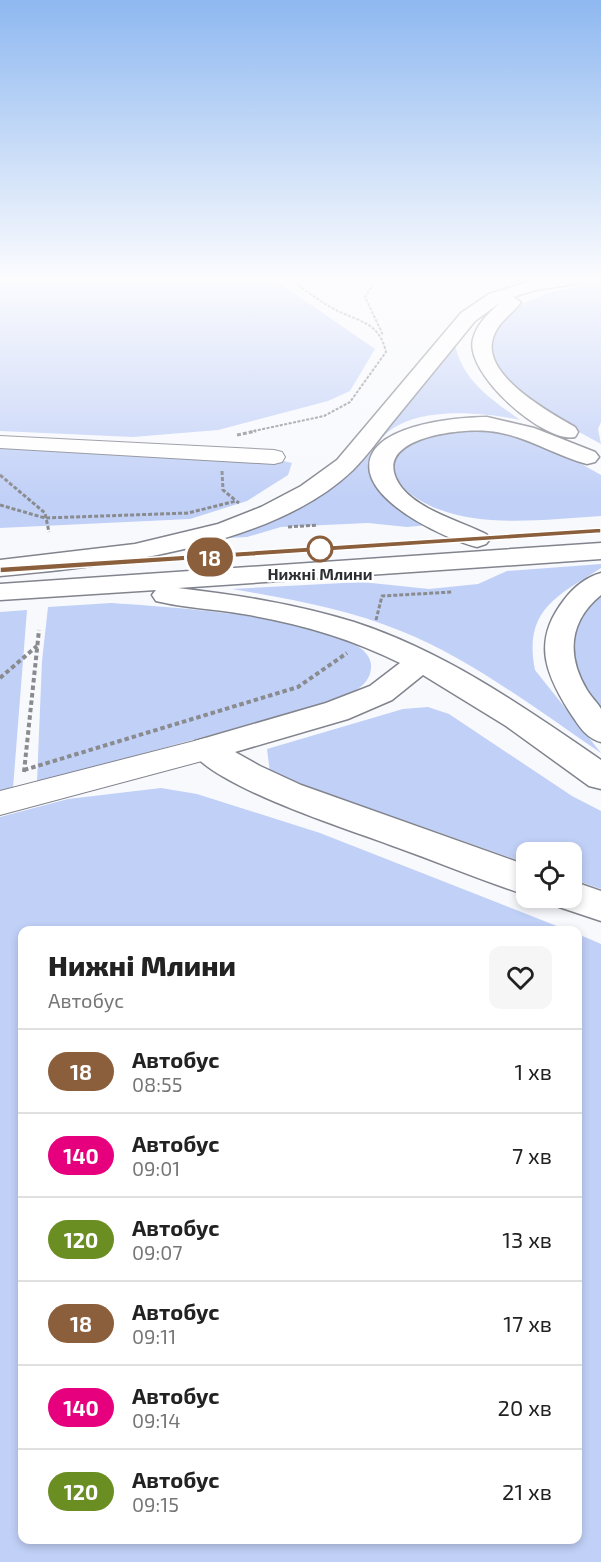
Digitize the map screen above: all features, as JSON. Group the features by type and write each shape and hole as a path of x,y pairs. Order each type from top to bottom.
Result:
{"highway":[{"path":"0,569 83,560 134,551 216,532 269,514 327,481 345,465 397,405 437,353"},
{"path":"468,353 475,374 491,393 507,406 596,457"},
{"path":"483,353 486,365 508,393 596,457"},
{"path":"477,539 411,506 393,492 383,469 384,458 400,440 426,429 448,424 478,424 520,430 596,457"},
{"path":"0,569 601,531"},
{"path":"0,592 601,551"},
{"path":"601,581 580,597 566,615 558,643 559,659 570,687 582,708 601,731"},
{"path":"87,586 197,598 315,620 366,636 474,690 601,777"},
{"path":"206,749 337,711 370,698 381,693 421,662"},
{"path":"206,749 248,775 289,794 516,876"},
{"path":"582,899 601,906"}],"street":[{"path":"0,442 274,457"},
{"path":"15,790 206,749"}],"path":[{"path":"232,436 324,416 350,402 385,353"},
{"path":"206,453 221,462 224,490 243,506"},
{"path":"0,475 45,513 49,532"},
{"path":"0,505 45,518 188,513 236,501"},
{"path":"374,628 382,596 452,592"},
{"path":"39,630 15,790 298,687 349,651"},
{"path":"0,678 37,645"}],"shaded area":[{"path":"0,353 373,353 350,391 328,401 218,430 133,437 0,431"},
{"path":"448,353 457,353 471,379 489,397 520,420 468,413 429,415 396,427 383,437 370,457 372,473 439,524 407,527 368,523 281,527 247,537 208,539 328,485"},
{"path":"490,353 601,353 601,422 598,429 601,444 539,410 506,385"},
{"path":"490,428 544,443 601,475 601,516 518,521 477,519 438,509 423,502 401,484 395,473 394,463 399,453 409,443 433,432"},
{"path":"0,445 267,457 292,463 288,475 247,501 190,519 0,528"},
{"path":"601,564 601,568 570,587 547,607 534,633 533,650 535,670 601,753 479,671 454,656 401,631 339,611 232,589 362,582 429,589 478,584 507,571"},
{"path":"601,591 601,714 572,671 568,632"},
{"path":"111,603 254,617 335,635 361,648 371,664 370,673 366,681 353,692 318,706 37,782 42,661 48,607"},
{"path":"27,610 13,788 0,791 0,612"},
{"path":"428,707 449,714 572,796 601,811 601,889 582,882 582,842 516,842 516,859 270,773 267,749 403,709"},
{"path":"161,788 197,794 320,833 557,926 18,926 18,1544 582,1544 582,936 601,944 601,1562 0,1562 0,817 68,799"}],"bus line":[{"name":"18","path":"0,570 601,531"}],"place":[{"name":"Нижні Млини","path":"320,549"}]}
